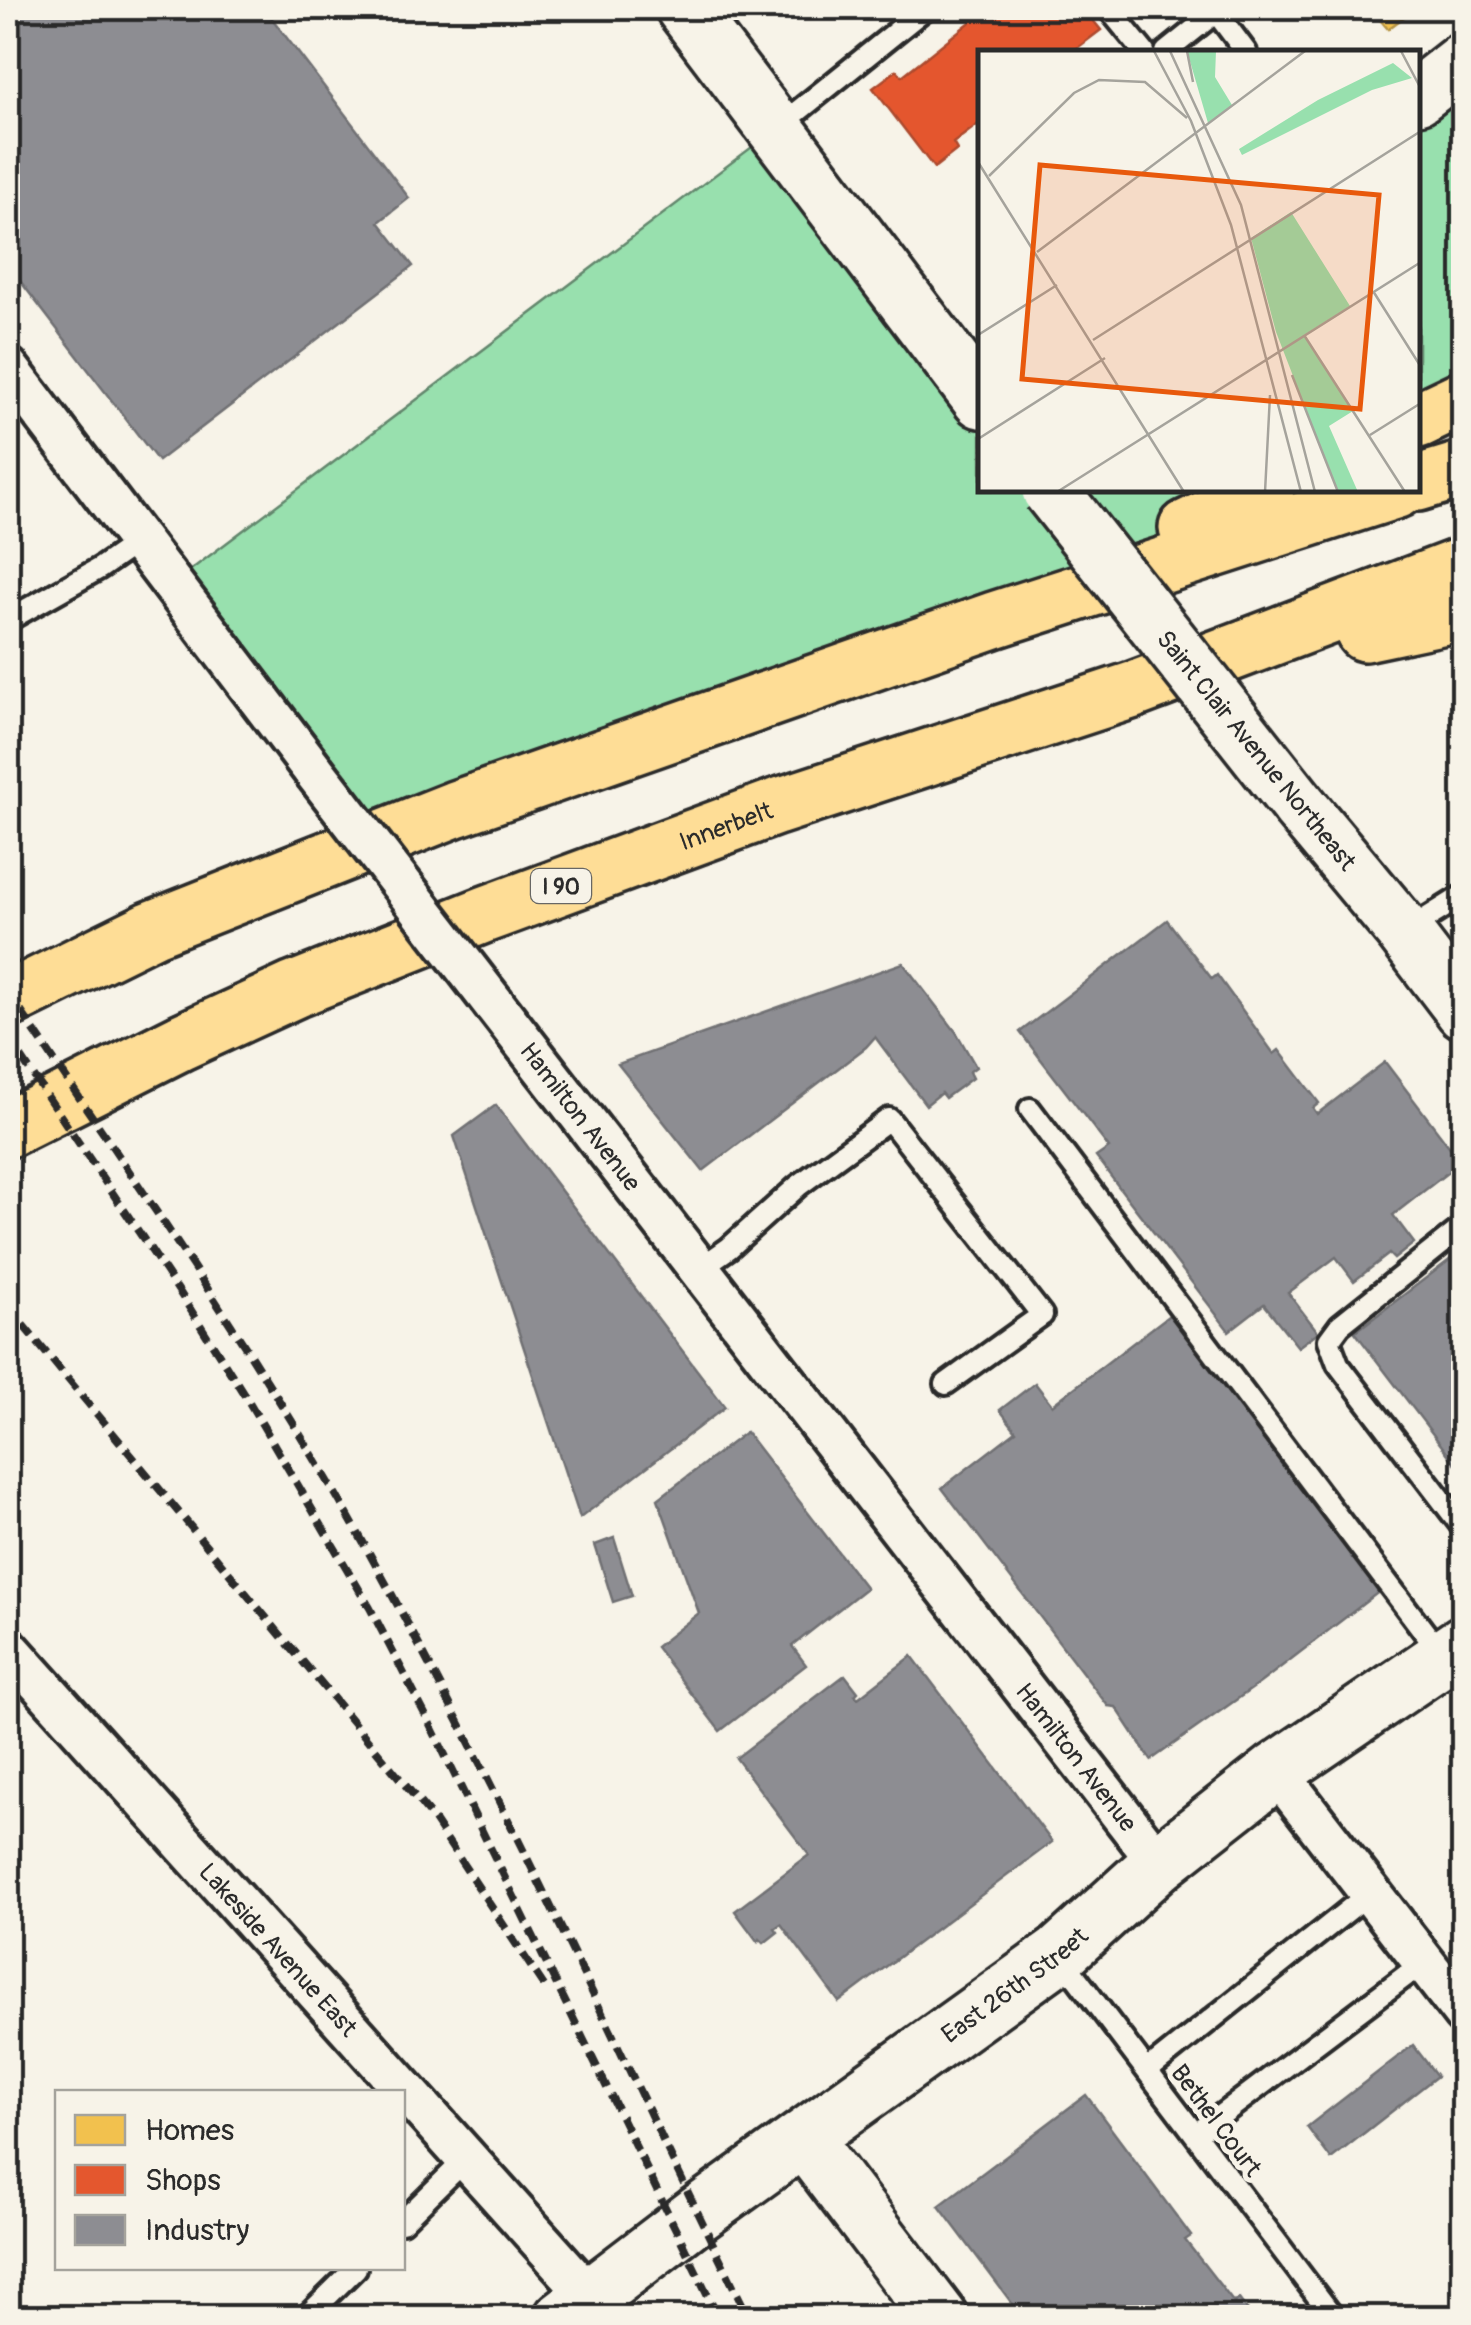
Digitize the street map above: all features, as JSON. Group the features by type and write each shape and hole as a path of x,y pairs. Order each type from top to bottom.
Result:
{"highway":[{"path":"1421,419 1464,398"},
{"path":"1421,482 1464,468"},
{"path":"994,620 1262,492"},
{"path":"8,1000 152,929 456,808 994,620 1391,492"},
{"name":"Innerbelt","path":"8,1129 294,990 486,914 776,807 1133,690 1464,566"},
{"path":"1133,690 1464,612"}],"street":[{"path":"684,8 978,396"},
{"path":"1421,94 1464,60"},
{"name":"Hamilton Avenue","path":"8,368 314,771 1158,1863"},
{"name":"Saint Clair Avenue Northeast","path":"1052,492 1464,1011"},
{"name":"Lakeside Avenue East","path":"8,1648 404,2090"},
{"name":"East 26th Street","path":"576,2307 1059,1954 1158,1863 1276,1771 1453,1650"},
{"path":"1276,1771 1464,2014"},
{"name":"Lakeside Avenue East","path":"405,2091 466,2159 576,2307"},
{"path":"804,2139 940,2318"}],"lane":[{"path":"776,129 926,8"},
{"path":"1108,8 1142,50"},
{"path":"1168,50 1216,12 1244,50"},
{"path":"8,620 139,541"},
{"path":"1404,932 1464,895"},
{"path":"1030,1109 1453,1650"},
{"path":"699,1269 729,1248 798,1186 890,1119 1042,1316 946,1384"},
{"path":"1464,1226 1340,1326 1329,1340 1338,1364 1464,1529"},
{"path":"1148,2070 1370,1892"},
{"name":"Bethel Court","path":"1059,1954 1334,2318"},
{"path":"1196,2134 1424,1962"},
{"path":"405,2219 466,2159"},
{"path":"305,2318 354,2270"}],"green space":[{"path":"1463,60 1463,398 1421,419 1421,94"},
{"path":"776,129 978,396 978,492 1262,492 994,620 371,843 172,584"}],"building: Homes":[{"path":"1370,8 1416,8 1388,29"}],"building: Shops":[{"path":"988,8 1083,8 1101,30 1075,50 978,50 978,124 953,143 957,150 934,168 873,88 897,70 902,76"}],"building: Industry":[{"path":"8,8 264,8 409,198 379,222 413,266 158,461 8,265"},
{"path":"1167,920 1212,979 1217,975 1274,1054 1279,1050 1319,1103 1313,1108 1317,1114 1385,1062 1461,1162 1393,1215 1414,1243 1394,1259 1389,1254 1354,1281 1336,1257 1288,1293 1318,1332 1298,1347 1264,1304 1229,1331 1096,1157 1109,1148 1020,1032"},
{"path":"903,963 956,1032 976,1067 969,1072 972,1078 945,1098 941,1093 926,1105 875,1037 703,1171 618,1064"},
{"path":"496,1105 725,1407 580,1518 454,1136"},
{"path":"1464,1249 1464,1475 1355,1332"},
{"path":"1172,1313 1380,1591 1151,1760 1116,1707 1108,1706 942,1488 1016,1431 1000,1410 1035,1383 1052,1405"},
{"path":"746,1432 866,1588 792,1646 806,1665 720,1731 656,1647 699,1613 658,1499"},
{"path":"614,1538 632,1596 613,1602 595,1545"},
{"path":"912,1656 1052,1842 839,2002 781,1924 775,1928 778,1932 764,1943 760,1939 758,1942 735,1911 809,1855 736,1758 845,1675 858,1698"},
{"path":"1413,2045 1437,2076 1331,2159 1307,2127"},
{"path":"1086,2095 1191,2236 1185,2240 1234,2303 1239,2299 1253,2318 1023,2318 939,2206"}],"railway":[{"path":"8,992 239,1337 368,1551 516,1836 749,2318"},
{"path":"8,1038 180,1293 370,1608 719,2318"},
{"path":"8,1307 431,1816 546,1989"}]}
